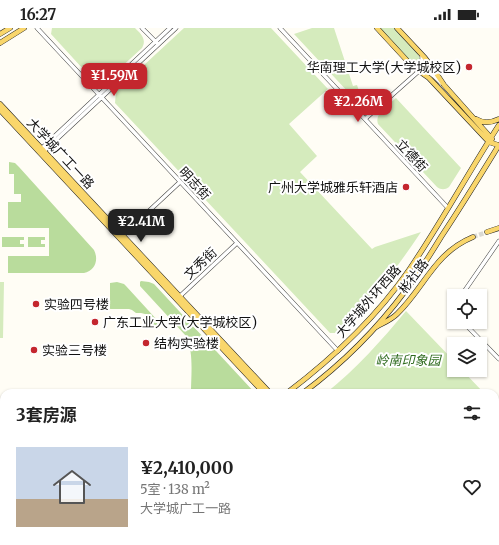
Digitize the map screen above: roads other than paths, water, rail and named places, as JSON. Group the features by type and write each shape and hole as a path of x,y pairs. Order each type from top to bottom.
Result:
{"main road":[{"path":"0,34 10,28"},
{"path":"0,43 24,28"},
{"path":"377,28 413,67 429,78 490,140 499,145"},
{"path":"397,28 422,54 444,85 490,140"},
{"name":"大学城广工一路","path":"0,104 41,151"},
{"name":"大学城广工一路","path":"0,110 41,151 266,389"},
{"path":"472,117 483,122 499,119"},
{"name":"大学城外环西路","path":"292,389 338,351 369,319 397,286 416,260 499,125"},
{"name":"大学城外环西路","path":"308,389 341,361 388,313 416,276 499,145"},
{"path":"487,232 499,228"},
{"name":"彬社路","path":"373,329 397,314 441,258 453,248 473,237"},
{"name":"大学城广工一路","path":"178,297 260,389"}],"street":[{"name":"明志街","path":"37,28 338,351"},
{"path":"142,28 157,43"},
{"path":"157,43 170,28"},
{"path":"41,151 175,28"},
{"name":"立德街","path":"280,28 448,208"},
{"path":"365,119 419,71 422,62 422,54"},
{"path":"419,71 423,70 429,72 444,85"},
{"path":"121,236 180,182"},
{"path":"466,289 499,241"},
{"name":"文秀街","path":"178,297 237,242"},
{"path":"470,329 499,359"}],"tunnel":[{"path":"473,237 487,232"}],"place":[{"name":"华南理工大学(大学城校区)","path":"469,67"},
{"name":"广州大学城雅乐轩酒店","path":"406,187"},
{"name":"实验四号楼","path":"36,304"},
{"name":"广东工业大学(大学城校区)","path":"95,322"},
{"name":"结构实验楼","path":"146,343"},
{"name":"实验三号楼","path":"34,350"}],"park label":[{"name":"岭南印象园","path":"408,360"}]}
